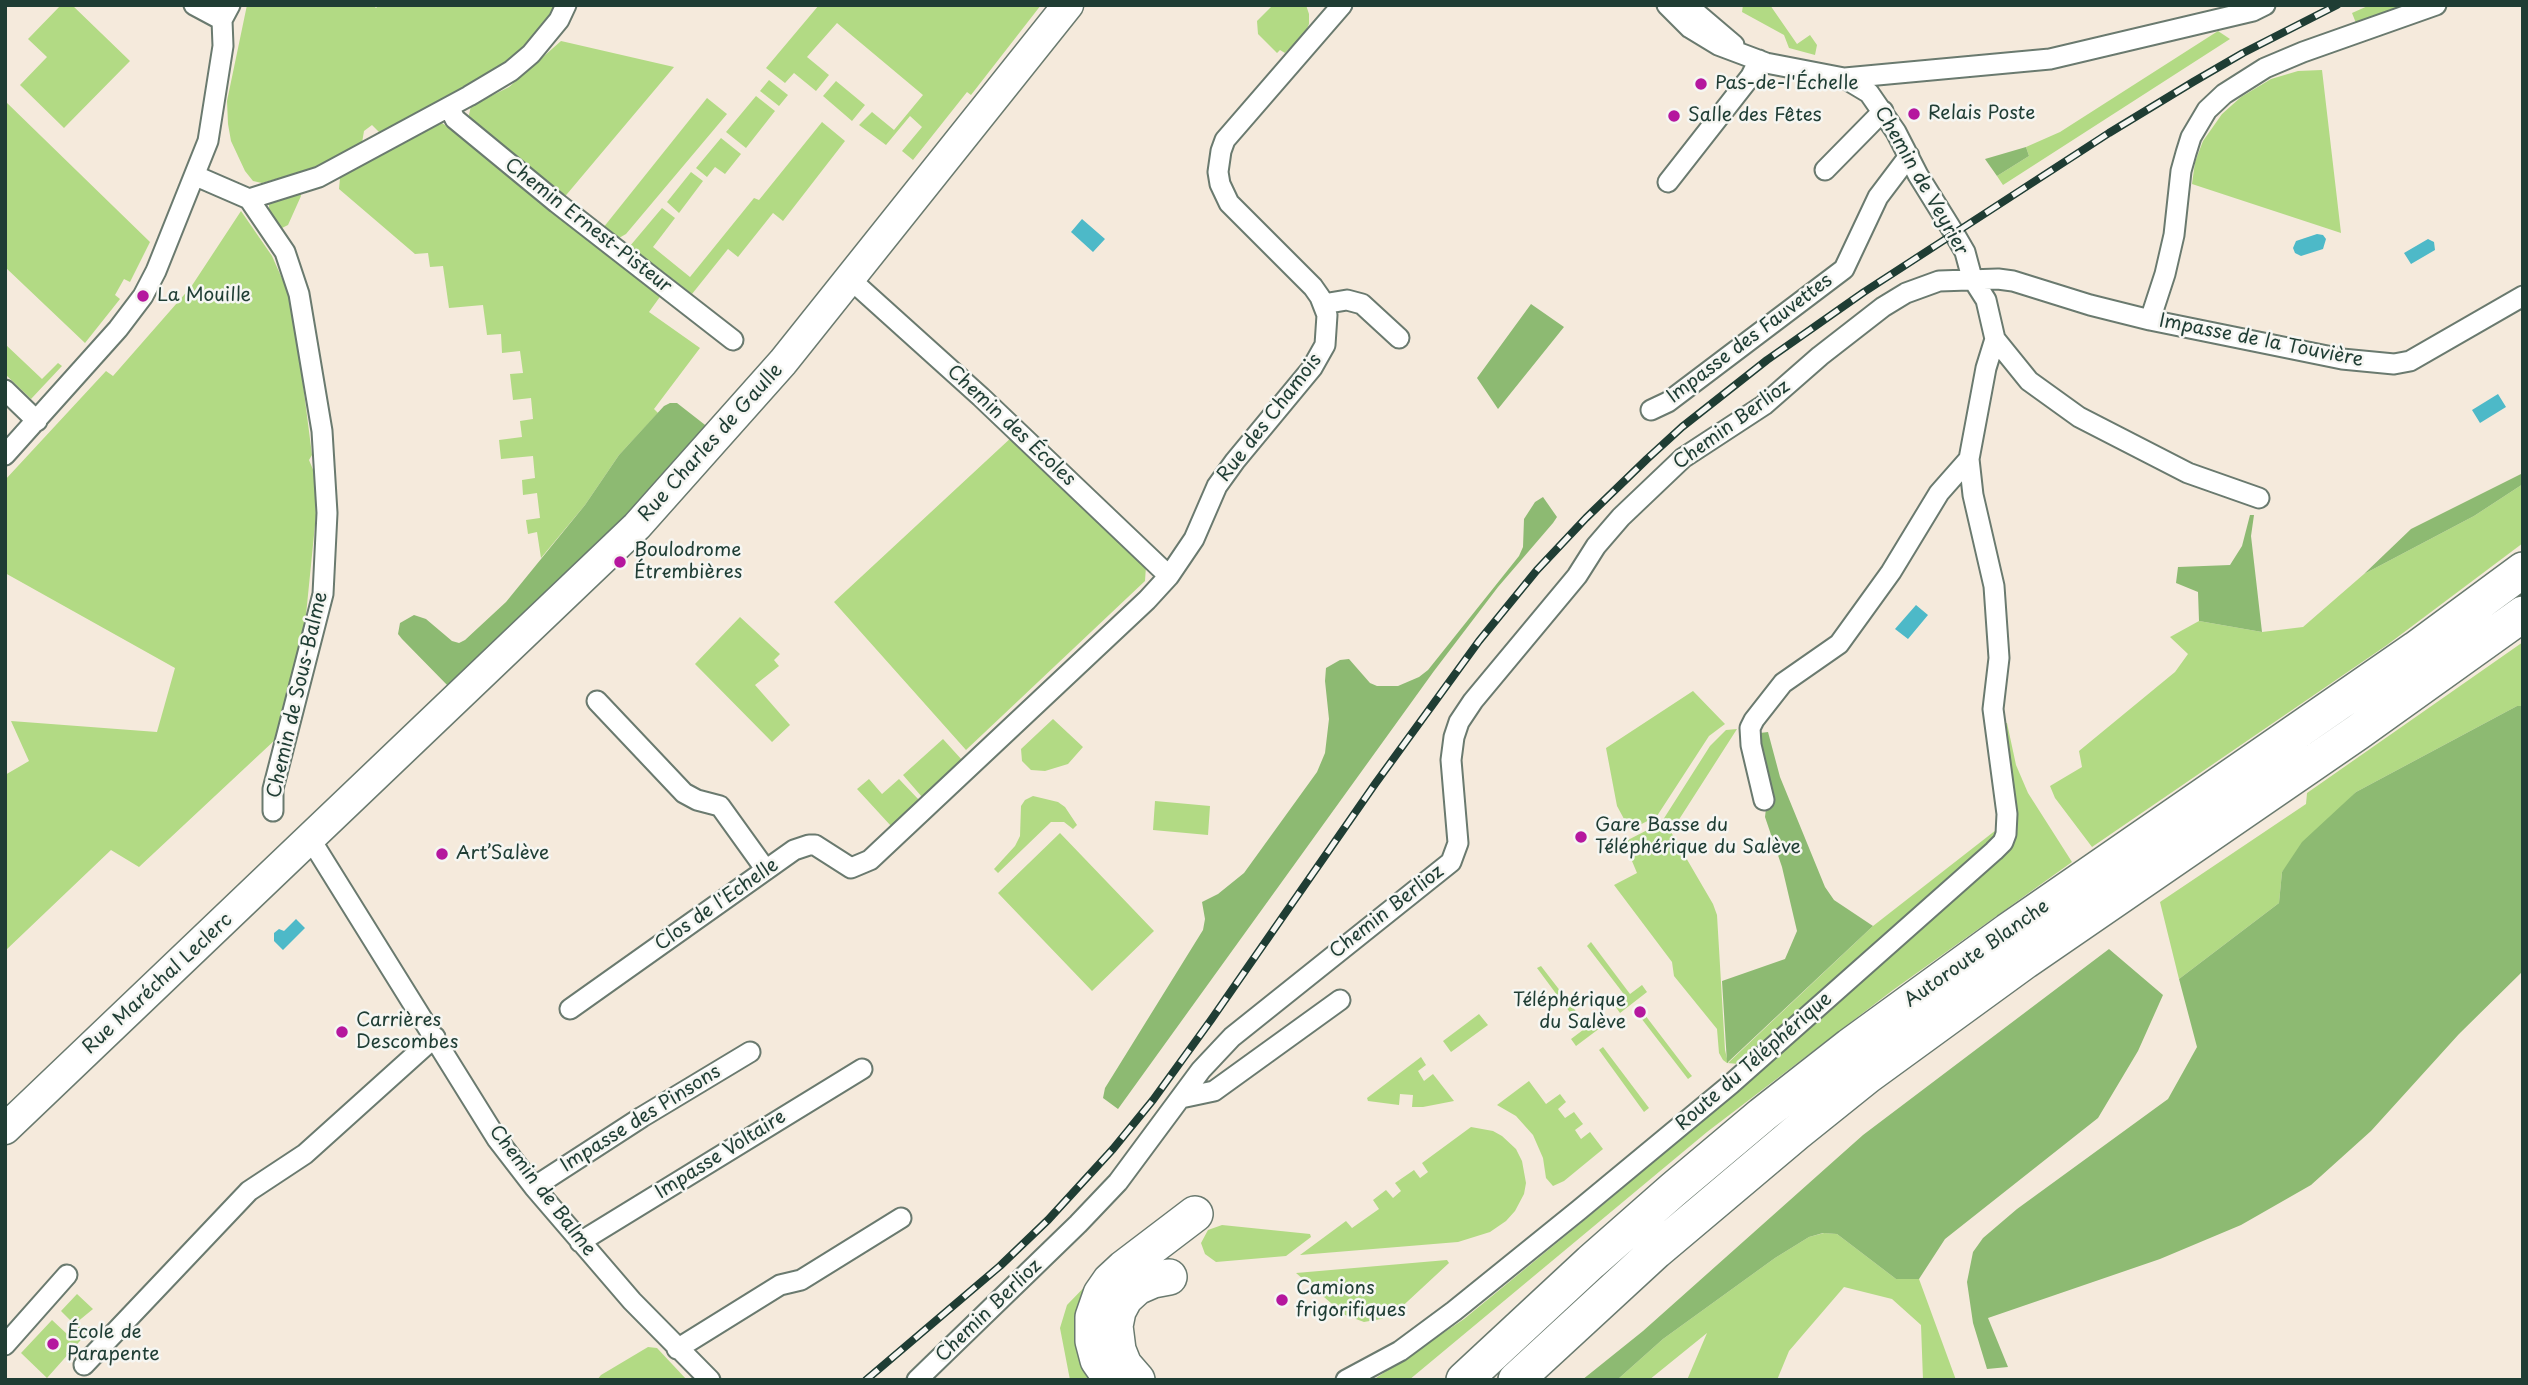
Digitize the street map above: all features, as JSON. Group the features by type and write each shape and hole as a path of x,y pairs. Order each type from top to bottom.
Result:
{"highway":[{"name":"Autoroute Blanche","path":"1464,1380 1591,1262 1762,1115 1850,1046 2020,923 2405,657 2523,570"},
{"name":"Autoroute Blanche","path":"1516,1380 1665,1243 1867,1076 2025,961 2358,732 2523,614"},
{"path":"1112,1380 1098,1360 1093,1341 1094,1317 1101,1294 1110,1280 1124,1268 1195,1214"},
{"path":"1442,1380 1591,1262"},
{"path":"1137,1380 1124,1365 1118,1350 1115,1326 1118,1311 1125,1298 1137,1287 1169,1277"}],"main road":[{"name":"Rue Charles de Gaulle","path":"311,840 637,526 783,362 1068,5"},
{"name":"Rue Maréchal Leclerc","path":"5,1129 311,840"}],"street":[{"path":"5,455 118,330 142,296 156,271 196,176 212,120 226,13 194,5"},
{"path":"1342,5 1225,140 1219,162 1220,184 1228,202 1313,287 1323,304 1348,300 1362,304 1399,338"},
{"name":"Chemin de Veyrier","path":"1667,5 1696,33 1718,45 1751,57 1844,78 1869,93 1883,111 1965,252 1972,278 1986,300 1994,340"},
{"path":"1668,182 1751,76 1751,57 1687,5"},
{"path":"1844,78 2050,59 2253,11 2265,5"},
{"path":"2150,320 2174,235 2181,171 2191,137 2207,110 2224,94 2265,68 2436,5"},
{"path":"196,176 249,199 312,180 511,71 531,54 563,13"},
{"name":"Chemin Ernest-Pisteur","path":"449,107 455,119 733,340"},
{"path":"1825,170 1883,111"},
{"name":"Impasse des Fauvettes","path":"1651,410 1668,402 1844,269 1878,197 1909,156"},
{"name":"Chemin de Sous-Balme","path":"249,199 285,252 299,294 320,411 326,501 323,594 273,789 273,811"},
{"name":"Chemin Berlioz","path":"918,1380 1106,1194 1128,1170 1209,1060 1241,1028 1451,862 1458,842 1451,760 1459,722 1473,701 1577,576 1596,546 1621,517 1682,458 1764,405 1851,330 1883,307 1925,285 1953,278 2013,281 2150,320"},
{"name":"Chemin des Écoles","path":"850,279 981,397 1170,576"},
{"name":"Impasse de la Touvière","path":"2150,320 2342,359 2394,364 2410,361 2523,296"},
{"name":"Rue des Chamois","path":"870,860 1170,576 1194,539 1217,486 1320,357 1325,345 1327,326 1323,304"},
{"path":"1764,800 1751,745 1750,728 1754,719 1783,683 1839,644 1891,572 1939,493 1969,459 1994,340"},
{"path":"1994,340 2029,381 2079,417 2188,473 2259,498"},
{"path":"5,390 37,421"},
{"name":"Route du Téléphérique","path":"1346,1380 1400,1351 1568,1219 1731,1084 2003,842 2007,814 1993,709 1999,658 1994,586 1975,505 1969,459"},
{"path":"597,701 684,793 697,800 720,806 766,870"},
{"name":"Chemin de Balme","path":"311,840 497,1139 580,1242 677,1349 710,1380"},
{"name":"Clos de l'Echelle","path":"570,1009 794,850 809,845 823,848 851,868 870,860"},
{"path":"1181,1098 1214,1091 1340,1000"},
{"path":"84,1366 249,1191 305,1154 435,1037"},
{"name":"Impasse des Pinsons","path":"534,1187 642,1116 750,1052"},
{"name":"Impasse Voltaire","path":"580,1242 862,1069"},
{"path":"677,1349 780,1286 801,1280 901,1218"},
{"path":"5,1345 67,1275"}],"green space":[{"path":"61,5 72,5 130,61 64,128 20,85 47,57 28,39"},
{"path":"247,5 373,5 376,8 379,5 555,5 522,55 477,84 380,133 372,125 364,131 362,143 321,166 262,183 253,181 245,171 231,141 228,124 227,101"},
{"path":"819,5 1041,5 971,95 967,92 913,160 902,151 922,127 910,116 886,145 859,125 872,112 894,130 923,95 837,23 807,57 829,75 816,91 794,73 785,83 766,68"},
{"path":"1273,5 1306,5 1309,14 1305,33 1285,53 1280,50 1277,53 1258,34 1257,21"},
{"path":"1743,5 1770,5 1797,44 1810,35 1817,45 1815,55 1789,48 1784,35 1742,12"},
{"path":"2370,5 2405,5 2356,23 2352,13"},
{"path":"2218,31 2230,39 2003,185 1997,176 2029,156 2026,147 2060,132"},
{"path":"561,41 674,67 562,200 468,119 471,106 509,87"},
{"path":"2322,70 2341,233 2192,184 2195,162 2203,141 2222,114 2241,97 2271,79 2298,71"},
{"path":"769,80 788,95 779,106 760,91"},
{"path":"836,81 865,105 852,121 823,96"},
{"path":"756,96 775,111 746,148 726,132"},
{"path":"707,98 727,114 626,234 619,238 609,238 603,228"},
{"path":"5,101 150,242 130,282 124,279 115,295 120,299 85,343 5,267"},
{"path":"822,122 845,141 783,221 773,213 738,257 728,249 692,294 630,246 662,208 675,218 653,247 690,277 754,198 759,200"},
{"path":"442,123 489,157 522,188 662,294 649,312 700,348 654,409 658,413 619,455 585,505 541,558 537,532 528,534 526,520 540,518 537,493 523,495 522,480 535,478 533,456 501,459 499,440 522,437 520,421 533,419 531,398 513,400 510,374 523,373 520,351 502,353 501,334 487,335 483,305 449,308 443,266 430,267 428,253 415,254 339,189 340,178 353,169"},
{"path":"721,138 741,154 725,174 715,167 707,177 696,168"},
{"path":"2026,147 2029,156 1997,176 1985,159"},
{"path":"691,172 703,181 679,213 667,202"},
{"path":"300,191 301,196 288,225 282,228 278,226 269,212 269,202"},
{"path":"241,211 272,256 288,292 312,455 309,460 314,472 316,515 304,635 276,739 139,867 111,850 5,951 5,775 29,761 11,721 157,732 175,668 5,573 5,480 106,371 113,376 191,287"},
{"path":"1531,304 1564,327 1498,409 1477,378"},
{"path":"5,344 42,379 58,363 62,366 31,399 5,374"},
{"path":"677,403 709,428 690,451 559,584 450,688 398,634 400,623 414,615 426,619 452,641 459,643 465,640 506,602 585,505 619,455 664,406"},
{"path":"1013,436 1146,566 1145,581 966,750 834,602"},
{"path":"2523,473 2523,484 2474,516 2364,574 2411,529"},
{"path":"2523,484 2523,543 2387,645 2092,847 2055,798 2050,786 2082,767 2079,751 2175,672 2188,654 2170,637 2199,621 2262,632 2303,627 2364,574 2474,516"},
{"path":"1543,497 1557,517 1553,523 1498,587 1434,671 1118,1109 1103,1098 1105,1088 1203,930 1205,919 1202,902 1218,894 1244,873 1317,772 1325,753 1329,719 1326,668 1340,660 1349,659 1370,683 1377,686 1398,686 1428,670 1519,556 1523,547 1524,519 1535,502"},
{"path":"2250,515 2254,515 2251,536 2262,632 2199,621 2198,592 2176,583 2178,567 2230,565 2242,546"},
{"path":"740,617 780,654 774,660 779,666 755,685 790,725 772,742 695,664"},
{"path":"2523,642 2523,706 2517,706 2356,792 2282,872 2279,903 2179,979 2160,902 2306,804 2307,793"},
{"path":"1693,691 1725,724 1709,736 1657,816 1630,830 1617,806 1606,748"},
{"path":"2517,706 2523,706 2523,971 2459,1034 2371,1131 2311,1185 2241,1225 2160,1259 1988,1318 2008,1367 1987,1369 1973,1323 1967,1282 1973,1252 1983,1238 2017,1209 2168,1099 2197,1047 2179,979 2279,903 2282,872 2302,842 2356,792"},
{"path":"1053,719 1083,747 1068,764 1045,771 1031,770 1022,761 1021,749"},
{"path":"2004,723 2007,723 2016,765 2028,793 2072,862 1893,990 1707,1132 1409,1380 1373,1380 1464,1319 1609,1200 2008,850 2017,833 2018,815"},
{"path":"1737,729 1671,832 1717,915 1728,1063 1873,926 1996,830 1995,835 1985,845 1739,1064 1727,1063 1723,1060 1719,1053 1717,1029 1674,976 1672,962 1614,885 1637,873 1624,842 1661,823 1710,746 1726,730"},
{"path":"1768,732 1780,777 1825,887 1834,900 1873,926 1727,1063 1722,981 1785,959 1797,931 1782,867 1765,817 1769,782 1760,733"},
{"path":"943,739 962,760 922,797 903,775"},
{"path":"869,779 882,794 899,779 919,800 891,826 857,789"},
{"path":"1033,796 1058,802 1065,807 1077,825 1073,829 1064,822 1051,822 998,873 994,869 1015,846 1020,836 1021,806"},
{"path":"1155,801 1210,806 1208,835 1153,830"},
{"path":"1060,833 1154,931 1092,991 998,893"},
{"path":"1591,942 1630,994 1642,985 1647,992 1620,1013 1615,1006 1626,997 1587,946"},
{"path":"2109,949 2163,995 2138,1051 2098,1118 1945,1239 1919,1279 1896,1279 1837,1234 1823,1233 1809,1237 1775,1258 1663,1339 1617,1380 1582,1380 1643,1331 1863,1135"},
{"path":"1541,966 1588,1027 1599,1018 1604,1025 1576,1046 1571,1039 1583,1030 1537,968"},
{"path":"1479,1014 1488,1025 1451,1052 1443,1041"},
{"path":"1645,1015 1692,1076 1688,1079 1641,1018"},
{"path":"1603,1047 1649,1108 1644,1112 1599,1050"},
{"path":"1421,1057 1426,1065 1418,1071 1424,1081 1433,1074 1454,1101 1412,1107 1413,1095 1400,1094 1399,1105 1368,1101 1367,1098"},
{"path":"1529,1081 1546,1104 1560,1094 1566,1102 1558,1109 1565,1118 1574,1112 1583,1124 1575,1130 1581,1139 1590,1132 1603,1149 1564,1181 1553,1186 1546,1178 1543,1158 1533,1135 1516,1116 1497,1105"},
{"path":"1471,1127 1493,1131 1502,1136 1516,1149 1522,1161 1526,1183 1524,1194 1506,1221 1490,1232 1458,1242 1300,1255 1346,1221 1352,1228 1379,1209 1373,1200 1386,1190 1393,1198 1401,1191 1395,1183 1414,1170 1420,1178 1428,1172 1422,1163"},
{"path":"1222,1225 1310,1234 1311,1237 1286,1256 1216,1262 1205,1254 1201,1243 1208,1230"},
{"path":"1824,1233 1837,1234 1896,1279 1919,1279 1956,1380 1923,1380 1921,1325 1892,1299 1844,1287 1789,1351 1777,1380 1687,1380 1707,1333 1649,1380 1617,1380 1663,1339 1775,1258 1809,1237"},
{"path":"1447,1260 1449,1263 1394,1314 1364,1322 1345,1315 1296,1273"},
{"path":"1097,1274 1093,1380 1070,1380 1060,1328 1067,1305"},
{"name":"École de Parapente","path":"77,1294 93,1309 76,1323 87,1333 47,1378 21,1353 52,1320 67,1334 75,1325 61,1311"},
{"path":"648,1347 657,1348 687,1380 597,1380 601,1375"}],"water":[{"path":"1082,219 1105,239 1093,252 1071,232"},
{"path":"2317,234 2326,239 2323,249 2301,256 2295,253 2293,248 2296,241"},
{"path":"2428,239 2434,242 2435,250 2411,264 2404,253"},
{"path":"2498,394 2506,407 2480,423 2472,410"},
{"path":"1916,605 1928,615 1908,639 1895,629"},
{"path":"296,919 305,928 283,950 274,941 274,933 279,929 284,931"}],"railway":[{"path":"866,1380 1000,1266 1048,1220 1113,1149 1153,1100 1211,1020 1375,784 1479,641 1537,570 1647,459 1682,427 1767,360 1864,292 2109,133 2193,82 2337,5"}],"place":[{"name":"Pas-de-l'Échelle","path":"1701,84"},
{"name":"Relais Poste","path":"1914,114"},
{"name":"Salle des Fêtes","path":"1674,116"},
{"name":"La Mouille","path":"143,296"},
{"name":"Boulodrome Étrembières","path":"620,562"},
{"name":"Gare Basse du Téléphérique du Salève","path":"1581,837"},
{"name":"Art’Salève","path":"442,854"},
{"name":"Téléphérique du Salève","path":"1640,1012"},
{"name":"Carrières Descombes","path":"342,1032"},
{"name":"Camions frigorifiques","path":"1282,1300"},
{"name":"École de Parapente","path":"53,1344"}]}
